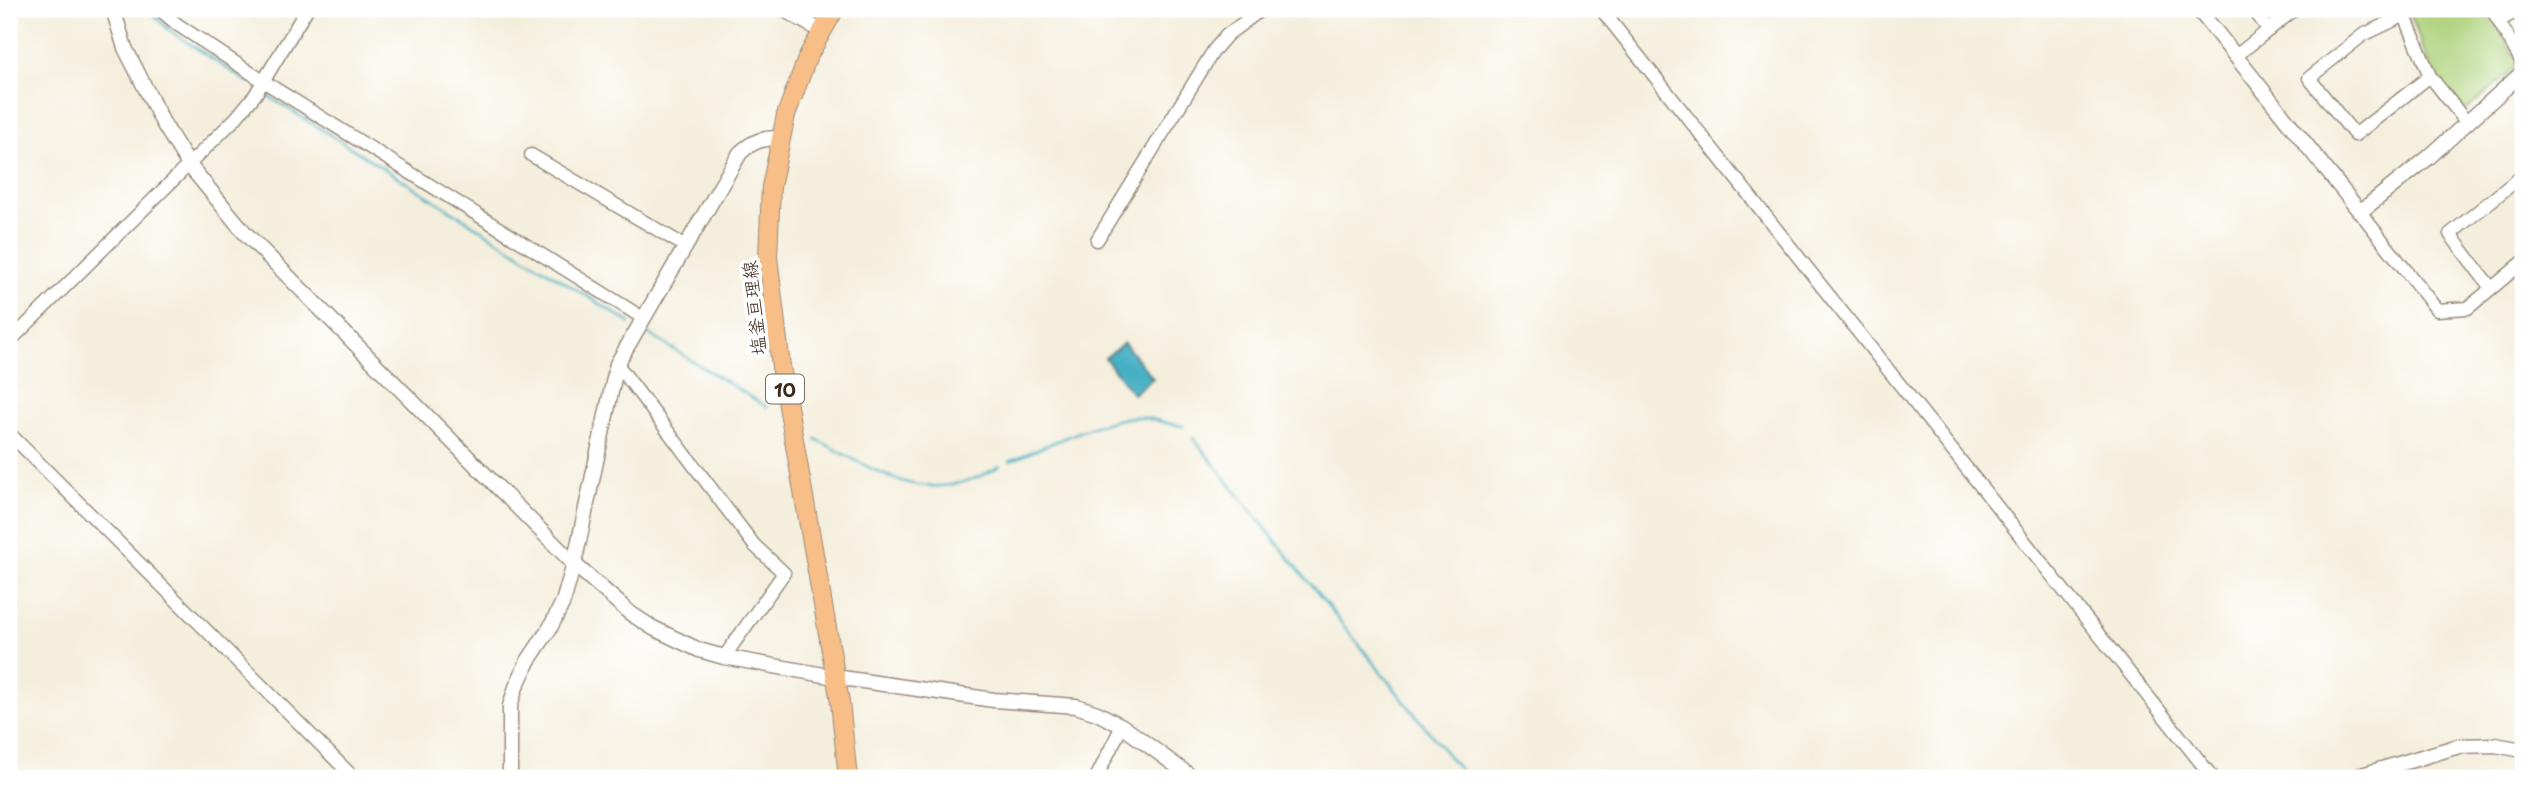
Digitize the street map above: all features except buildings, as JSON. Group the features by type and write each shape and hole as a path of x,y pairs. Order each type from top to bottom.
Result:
{"main road":[{"name":"塩釜亘理線","path":"835,9 821,32 795,90 780,138 771,187 768,228 770,284 781,366 835,677 848,778"}],"street":[{"path":"113,9 125,48 163,124 189,165 245,233 574,564 630,613 653,628 699,650 724,657 994,701 1076,706 1122,726 1193,778"},
{"path":"159,9 178,25 263,81 643,318"},
{"path":"9,342 236,118 263,81 307,9"},
{"path":"783,9 821,32"},
{"path":"1097,240 1214,50 1227,35 1262,9"},
{"path":"1601,9 2213,778"},
{"path":"2198,9 2437,310 2468,308 2523,262"},
{"path":"2253,9 2269,30"},
{"path":"2236,57 2295,9"},
{"path":"2492,9 2523,64"},
{"path":"2500,21 2521,9"},
{"path":"2430,76 2355,135 2309,78 2363,35 2403,12 2430,76 2467,123"},
{"path":"2360,212 2428,158 2523,72"},
{"path":"510,778 509,731 513,696 528,662 563,602 574,564 617,364 740,152 752,142 765,138 780,138"},
{"path":"531,155 685,246"},
{"path":"2491,288 2450,234 2523,175"},
{"path":"617,364 754,545 784,573 724,657"},
{"path":"9,433 354,778"},
{"path":"1096,778 1122,726"},
{"path":"2352,778 2459,746 2495,745 2523,750"}],"green space":[{"path":"2420,9 2488,9 2517,61 2514,69 2468,109 2460,109 2434,77 2410,14"}],"water":[{"path":"1124,343 1153,378 1133,394 1105,358"}],"waterway":[{"path":"147,9 172,32 250,84"},
{"path":"265,94 630,323"},
{"path":"647,333 767,407"},
{"path":"1010,461 1107,422 1141,417 1183,426"},
{"path":"1193,438 1466,778"},
{"path":"816,439 884,475 927,486 949,485 974,479 1000,466"}]}
